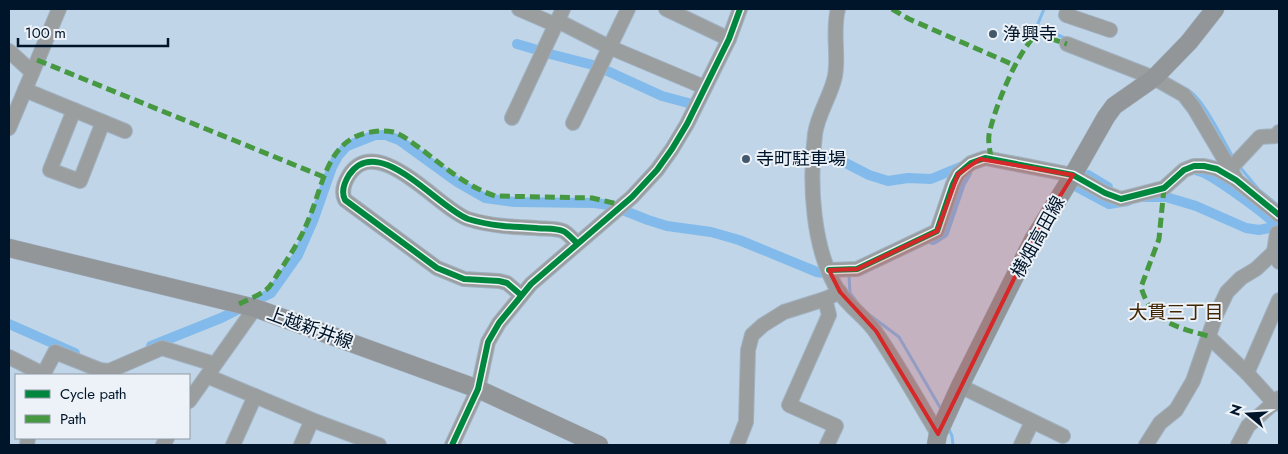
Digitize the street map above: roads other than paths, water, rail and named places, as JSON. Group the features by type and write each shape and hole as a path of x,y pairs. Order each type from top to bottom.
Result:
{"main road":[{"name":"横畑高田線","path":"937,440 960,386 1033,240 1106,117 1114,106 1154,78 1189,42 1215,9"},
{"name":"上越新井線","path":"9,248 255,308 478,389 599,445"}],"street":[{"path":"9,128 59,9"},
{"path":"519,9 559,18 609,46 704,88"},
{"path":"573,122 628,9"},
{"path":"666,9 729,39"},
{"path":"452,445 478,389 488,342 504,316 545,271 632,197 656,170 679,138 729,39 740,9"},
{"path":"838,9 835,24 836,64 834,78 815,134 814,212 816,228 829,270 840,292 876,331 896,363 937,440"},
{"path":"1068,9 1066,15 1110,30"},
{"path":"512,118 559,18"},
{"path":"1067,44 1154,78 1184,95 1194,108 1233,175 1278,214 1277,257 1241,278 1227,292 1221,302 1208,336 1193,381 1176,410 1160,423 1146,445"},
{"path":"9,51 32,72"},
{"path":"25,90 125,131"},
{"path":"74,110 50,170 80,181 103,122"},
{"path":"1233,175 1260,137 1276,136 1279,132"},
{"path":"829,270 857,269 937,231 952,184 964,168 980,159 991,158 1073,175 1120,199 1164,188 1184,170 1194,166 1204,166 1233,175"},
{"path":"521,296 507,283 464,278 437,268 346,200 343,192 344,185 353,169 361,164 390,165 463,217 482,223 502,226 562,230 577,243"},
{"path":"737,445 746,422 748,350 752,335 763,325 784,312 825,299 840,292"},
{"path":"825,299 829,315 789,405 836,426 827,445"},
{"path":"1247,373 1279,300"},
{"path":"190,400 255,308"},
{"path":"1208,336 1277,401 1248,426 1238,445"},
{"path":"44,374 55,352 108,373 162,348 211,370 255,396 374,444"},
{"path":"9,357 41,374"},
{"path":"960,386 1063,436"},
{"path":"233,445 255,396"},
{"path":"301,445 312,420"},
{"path":"1021,445 1032,422"}],"waterway":[{"path":"1044,9 1037,26 1067,39"},
{"path":"517,44 541,51"},
{"path":"546,53 597,66"},
{"path":"603,69 662,96 692,104"},
{"path":"1188,90 1207,111 1234,159"},
{"path":"151,346 221,318 271,293 298,255 338,156 347,146 375,135 386,135 399,140 457,182 485,198 514,202 610,205 667,226 711,232 739,240 817,272 836,275"},
{"path":"832,156 869,175 888,181 908,178 931,179 965,165"},
{"path":"1239,166 1259,190 1279,206"},
{"path":"1198,171 1224,185 1273,222"},
{"path":"933,240 944,233 961,183 967,173"},
{"path":"1088,175 1108,187"},
{"path":"1066,181 1109,204 1128,201"},
{"path":"1144,197 1166,197 1196,206 1246,228 1259,230 1279,226"},
{"path":"1273,222 1275,230"},
{"path":"849,276 850,293 859,305"},
{"path":"871,316 899,337 941,409"},
{"path":"9,324 75,353"},
{"path":"948,427 953,445"}],"place":[{"name":"浄興寺","path":"993,34"},
{"name":"寺町駐車場","path":"746,159"}],"district":[{"name":"大貫三丁目","path":"1176,312"}]}
